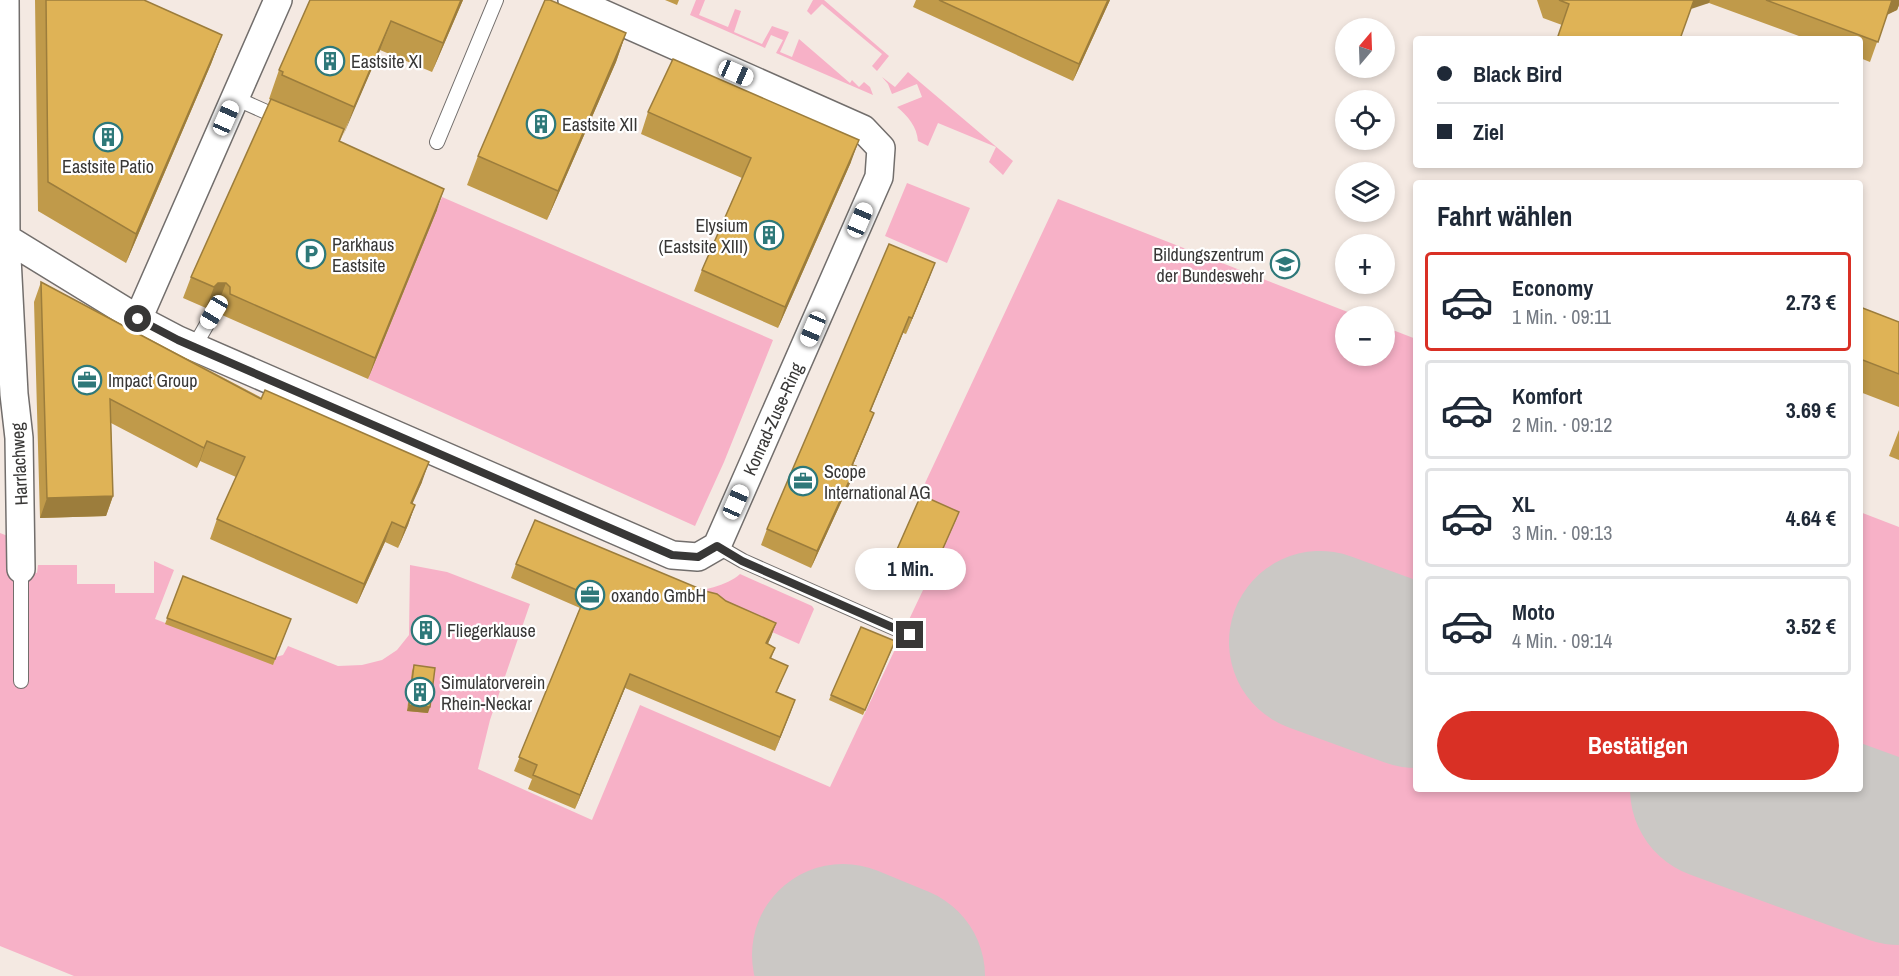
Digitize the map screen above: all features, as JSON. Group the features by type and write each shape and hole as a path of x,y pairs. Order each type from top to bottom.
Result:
{"street":[{"name":"Harrlachweg","path":"4,0 3,125 6,238 14,394 19,438 21,569"},
{"path":"138,319 278,0"},
{"name":"Konrad-Zuse-Ring","path":"572,0 863,129 881,148 879,177 717,546"},
{"path":"6,238 138,319 194,347 672,555 698,557 717,546"}],"lane":[{"path":"437,142 496,0"},
{"path":"235,98 296,125"},
{"path":"194,347 214,312"},
{"path":"717,546 742,561 910,635"},
{"path":"21,569 21,681"}],"shaded area":[{"path":"0,0 1899,0 1899,976 0,976"},
{"path":"696,0 705,0 699,15 728,27 735,9 741,11 734,32 762,44 772,26 789,32 780,52 792,57 799,39 850,83 852,80 859,87 864,82 870,87 873,95 776,53 783,40 771,35 765,48 690,15"},
{"path":"813,0 824,0 889,56 877,71 872,66 882,54 822,4 811,15 807,11"},
{"path":"908,72 1013,161 1003,175 989,162 996,147 938,123 928,146 918,141 911,122 897,107 922,97 917,84 892,94 882,77 895,87"},
{"path":"907,183 970,208 947,263 885,236"},
{"path":"442,197 773,340 724,462 695,526 368,379"},
{"path":"1058,199 1335,307 1335,366 1395,366 1395,331 1413,338 1413,792 1863,792 1863,513 1899,527 1899,976 74,976 0,946 0,533 13,538 12,566 37,573 38,565 77,565 77,584 115,584 115,593 154,593 154,561 174,570 155,619 273,664 276,657 283,655 288,646 338,666 362,665 382,660 397,650 409,635 410,565 447,572 530,604 490,720 478,769 592,820 640,705 830,787 957,518 919,496"},
{"path":"740,574 812,606 814,609 799,644 684,593 721,585"}],"building":[{"name":"Eastsite Patio","path":"46,0 144,0 222,35 136,234 48,182"},
{"name":"Eastsite XI","path":"310,0 461,0 443,43 391,21 354,107 282,75 283,72 279,70"},
{"name":"Eastsite XII","path":"545,0 550,0 626,33 558,191 478,156"},
{"path":"939,0 1108,0 1079,64"},
{"path":"1559,0 1694,0 1681,36 1558,36 1569,4"},
{"path":"1766,0 1892,0 1878,42"},
{"name":"Elysium (Eastsite XIII)","path":"673,59 859,140 785,307 702,270 751,158 648,112"},
{"name":"Parkhaus Eastsite","path":"271,99 344,129 339,141 444,189 375,358 230,294 230,287 226,283 218,283 214,287 191,277"},
{"path":"889,244 935,263 912,318 909,317 870,411 874,413 852,465 856,466 817,551 767,529"},
{"path":"41,282 261,399 265,390 429,462 411,503 415,505 405,528 392,522 364,584 217,519 245,457 207,441 204,448 110,399 113,496 47,498"},
{"path":"1863,308 1899,322 1899,374 1863,360"},
{"path":"921,495 959,512 929,580 891,563"},
{"path":"535,520 717,594 726,601 776,623 766,643 775,648 770,658 788,666 776,692 795,700 780,737 630,674 580,795 533,775 537,765 519,757 586,594 516,564"},
{"path":"183,576 291,619 275,659 167,618"},
{"path":"861,627 895,641 865,710 831,695"},
{"name":"Simulatorverein Rhein-Neckar","path":"414,665 435,668 430,707 409,705"}],"runway":[{"path":"1320,642 1413,676"},
{"path":"1729,792 1899,854"},
{"path":"843,955 894,976"}],"place":[{"name":"Eastsite XI","path":"330,61"},
{"name":"Eastsite XII","path":"541,124"},
{"name":"Eastsite Patio","path":"108,137"},
{"name":"Elysium (Eastsite XIII)","path":"769,235"},
{"name":"Parkhaus Eastsite","path":"311,254"},
{"name":"Bildungszentrum der Bundeswehr","path":"1285,264"},
{"name":"Impact Group","path":"87,380"},
{"name":"Scope International AG","path":"803,481"},
{"name":"oxando GmbH","path":"590,595"},
{"name":"Fliegerklause","path":"426,630"},
{"name":"Simulatorverein Rhein-Neckar","path":"420,692"}],"route":[{"path":"138,319 178,340 672,555 698,557 717,546 742,561 910,635"}]}
